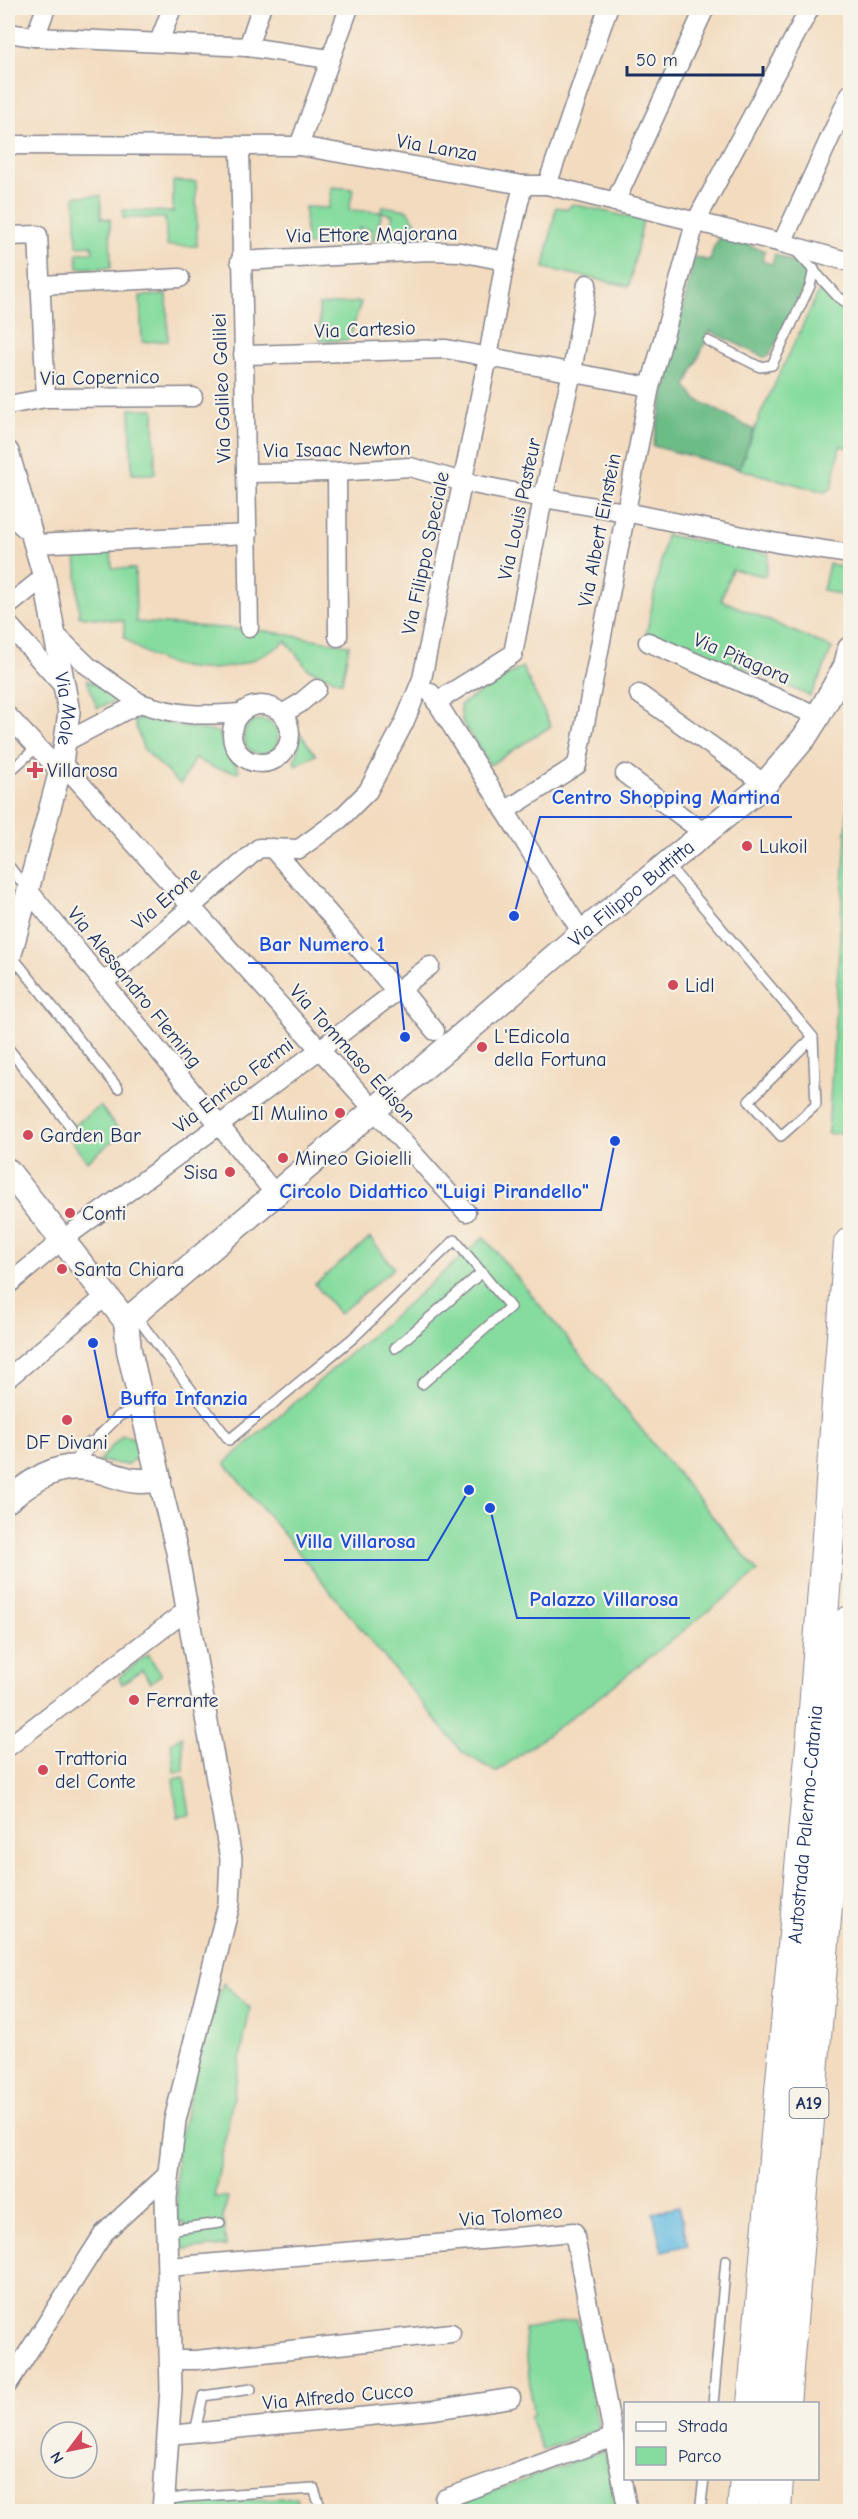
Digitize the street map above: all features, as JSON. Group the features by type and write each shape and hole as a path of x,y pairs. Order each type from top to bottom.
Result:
{"highway":[{"name":"Autostrada Palermo-Catania","path":"753,2402 814,1723 850,1244"},
{"name":"Autostrada Palermo-Catania","path":"784,2402 850,1622"},
{"path":"743,2511 746,2480"},
{"path":"775,2511 777,2480"}],"main road":[{"name":"Via Filippo Buttitta","path":"130,1317 582,933 765,784 804,738 818,716 846,666 850,649"},
{"path":"8,1500 32,1481 52,1471 71,1468 87,1468 142,1483 159,1479 129,1350 130,1317 106,1296 62,1240 10,1181"}],"street":[{"path":"35,37 46,8"},
{"path":"159,42 172,8"},
{"path":"248,47 261,8"},
{"path":"299,146 349,8"},
{"path":"547,185 608,8"},
{"path":"615,202 705,8"},
{"name":"Via Albert Einstein","path":"505,810 577,765 650,387 695,223 810,8"},
{"path":"8,33 35,37 248,47 329,59"},
{"path":"785,244 850,94"},
{"name":"Via Lanza","path":"8,145 299,146 523,185 547,185 850,262"},
{"name":"Via Galileo Galilei","path":"240,147 240,261 249,628"},
{"name":"Via Filippo Speciale","path":"265,848 299,849 340,819 368,791 404,723 422,679 488,357 505,261 523,185"},
{"path":"8,236 38,235 46,398"},
{"name":"Via Ettore Majorana","path":"240,261 428,251 460,252 505,261"},
{"path":"40,285 180,278"},
{"name":"Via Louis Pasteur","path":"436,702 513,654 543,498 572,372 587,284"},
{"name":"Via Cartesio","path":"243,356 446,349 650,387"},
{"name":"Via Copernico","path":"8,405 46,398 193,398"},
{"name":"Via Mole","path":"8,452 44,577 69,712 61,767 9,956"},
{"name":"Via Isaac Newton","path":"246,473 337,472 410,467 463,482 543,498 777,543 850,554"},
{"path":"337,472 338,637"},
{"path":"8,513 32,539 248,534"},
{"path":"8,606 44,577"},
{"path":"8,624 64,688"},
{"path":"55,634 88,666 140,703 164,711 197,716 240,713 256,705 274,708 282,714 290,731 286,749 281,756 262,764 252,763 243,758 232,741 231,731 240,713"},
{"name":"Via Pitagora","path":"648,642 818,716"},
{"path":"422,679 582,933"},
{"path":"282,714 300,704 317,689"},
{"path":"639,694 765,784"},
{"path":"65,742 140,703"},
{"name":"Via Tommaso Edison","path":"8,716 37,747 61,767 191,906 465,1212"},
{"path":"625,774 704,833"},
{"path":"265,848 435,1031"},
{"name":"Via Erone","path":"103,983 191,906 265,848"},
{"name":"Via Alessandro Fleming","path":"28,890 276,1195"},
{"name":"Via Enrico Fermi","path":"8,1285 62,1240 219,1126 430,966"},
{"path":"8,1378 106,1296"},
{"path":"71,1468 91,1443"},
{"path":"159,1479 177,1552 231,1859 229,1904 175,2120 166,2198 171,2360 164,2506"},
{"path":"8,1748 187,1610"},
{"path":"8,2384 104,2233 169,2173"},
{"name":"Via Tolomeo","path":"169,2266 574,2232 628,2511"},
{"path":"171,2360 196,2360 451,2333"},
{"name":"Via Alfredo Cucco","path":"168,2435 433,2410 511,2398"},
{"path":"444,2499 614,2437"}],"lane":[{"path":"785,244 814,269 837,296 850,305"},
{"path":"708,341 760,367 772,365 810,286 814,269"},
{"path":"8,773 37,747"},
{"path":"667,864 813,1037 816,1105 781,1136 749,1101 813,1037"},
{"path":"8,865 28,890"},
{"path":"9,956 117,1088"},
{"path":"8,1048 71,1127"},
{"path":"130,1317 230,1440 353,1338 455,1240 510,1307 422,1384"},
{"path":"394,1348 482,1272"},
{"path":"91,1443 119,1416 142,1407"},
{"path":"167,2230 220,2223"},
{"path":"712,2402 726,2260"},
{"path":"195,2432 202,2396 251,2389"},
{"path":"700,2511 704,2480"},
{"path":"164,2506 185,2497 314,2489 322,2511"}],"green space":[{"path":"173,181 196,182 197,246 167,246 165,218 123,218 123,210 173,212"},
{"path":"332,187 353,189 349,210 381,212 383,206 407,210 419,227 416,240 387,241 393,215 382,212 374,241 371,241 371,229 359,228 358,242 306,245 305,207 329,208"},
{"path":"75,196 101,196 101,218 110,219 111,268 78,268 77,253 93,252 92,245 77,246"},
{"path":"572,204 643,220 629,286 544,268 556,207 568,209"},
{"path":"721,235 765,251 762,261 772,264 775,254 799,265 808,273 806,284 769,356 764,357 710,331 686,386 696,399 754,430 739,469 653,446 694,257 710,261 713,249"},
{"path":"822,285 839,304 850,310 850,448 840,446 832,488 824,492 739,469 761,413"},
{"path":"167,295 168,341 142,342 140,296"},
{"path":"361,302 349,340 320,341 319,305"},
{"path":"130,409 154,409 155,474 132,474"},
{"path":"666,535 769,554 765,576 732,569 721,600 832,648 810,696 744,667 739,677 646,635"},
{"path":"111,548 112,568 135,569 136,622 265,631 349,645 342,682 308,669 286,641 247,662 204,669 183,667 162,661 142,651 124,637 124,621 79,616 76,550"},
{"path":"829,564 849,568 845,596 823,590"},
{"path":"522,667 551,726 490,765 462,722 460,705"},
{"path":"87,680 121,699 97,708"},
{"path":"145,717 182,727 219,732 225,752 239,769 238,772 214,768 195,758 181,784 143,748 134,721"},
{"path":"261,720 273,725 278,737 273,749 261,754 249,749 244,737 249,725"},
{"path":"299,732 316,755 295,765 294,760 298,753"},
{"path":"850,770 850,1013 842,1133 828,1134"},
{"path":"100,1106 122,1134 87,1161 65,1132"},
{"path":"484,1237 758,1572 599,1697 496,1772 462,1752 225,1463"},
{"path":"370,1238 394,1268 339,1314 315,1284"},
{"path":"122,1435 134,1438 140,1455 126,1465 99,1461"},
{"path":"148,1654 161,1675 151,1682 142,1670 122,1684 119,1677"},
{"path":"182,1736 184,1771 174,1772 171,1743"},
{"path":"184,1777 190,1815 178,1817 173,1779"},
{"path":"223,1983 250,2008 214,2197 228,2197 223,2217 226,2246 175,2250 177,2235 186,2233 184,2223 177,2222 176,2153 204,2040"},
{"path":"577,2319 599,2429 542,2450 530,2417 533,2415 524,2329"},
{"path":"605,2450 616,2511 455,2511 454,2506"},
{"path":"297,2497 297,2511 171,2512 172,2506 185,2504"}],"water":[{"path":"679,2207 688,2245 662,2251 653,2213"}],"place":[{"name":"Villarosa","path":"35,770"},
{"name":"Lukoil","path":"747,846"},
{"name":"Centro Shopping Martina","path":"514,916"},
{"name":"Lidl","path":"673,985"},
{"name":"Bar Numero 1","path":"405,1037"},
{"name":"L'Edicola della Fortuna","path":"482,1047"},
{"name":"Il Mulino","path":"340,1113"},
{"name":"Garden Bar","path":"28,1135"},
{"name":"Circolo Didattico \"Luigi Pirandello\"","path":"615,1141"},
{"name":"Mineo Gioielli","path":"283,1158"},
{"name":"Sisa","path":"230,1172"},
{"name":"Conti","path":"70,1213"},
{"name":"Santa Chiara","path":"62,1269"},
{"name":"Buffa Infanzia","path":"93,1343"},
{"name":"DF Divani","path":"67,1420"},
{"name":"Villa Villarosa","path":"469,1490"},
{"name":"Palazzo Villarosa","path":"490,1508"},
{"name":"Ferrante","path":"134,1700"},
{"name":"Trattoria del Conte","path":"43,1770"}]}
